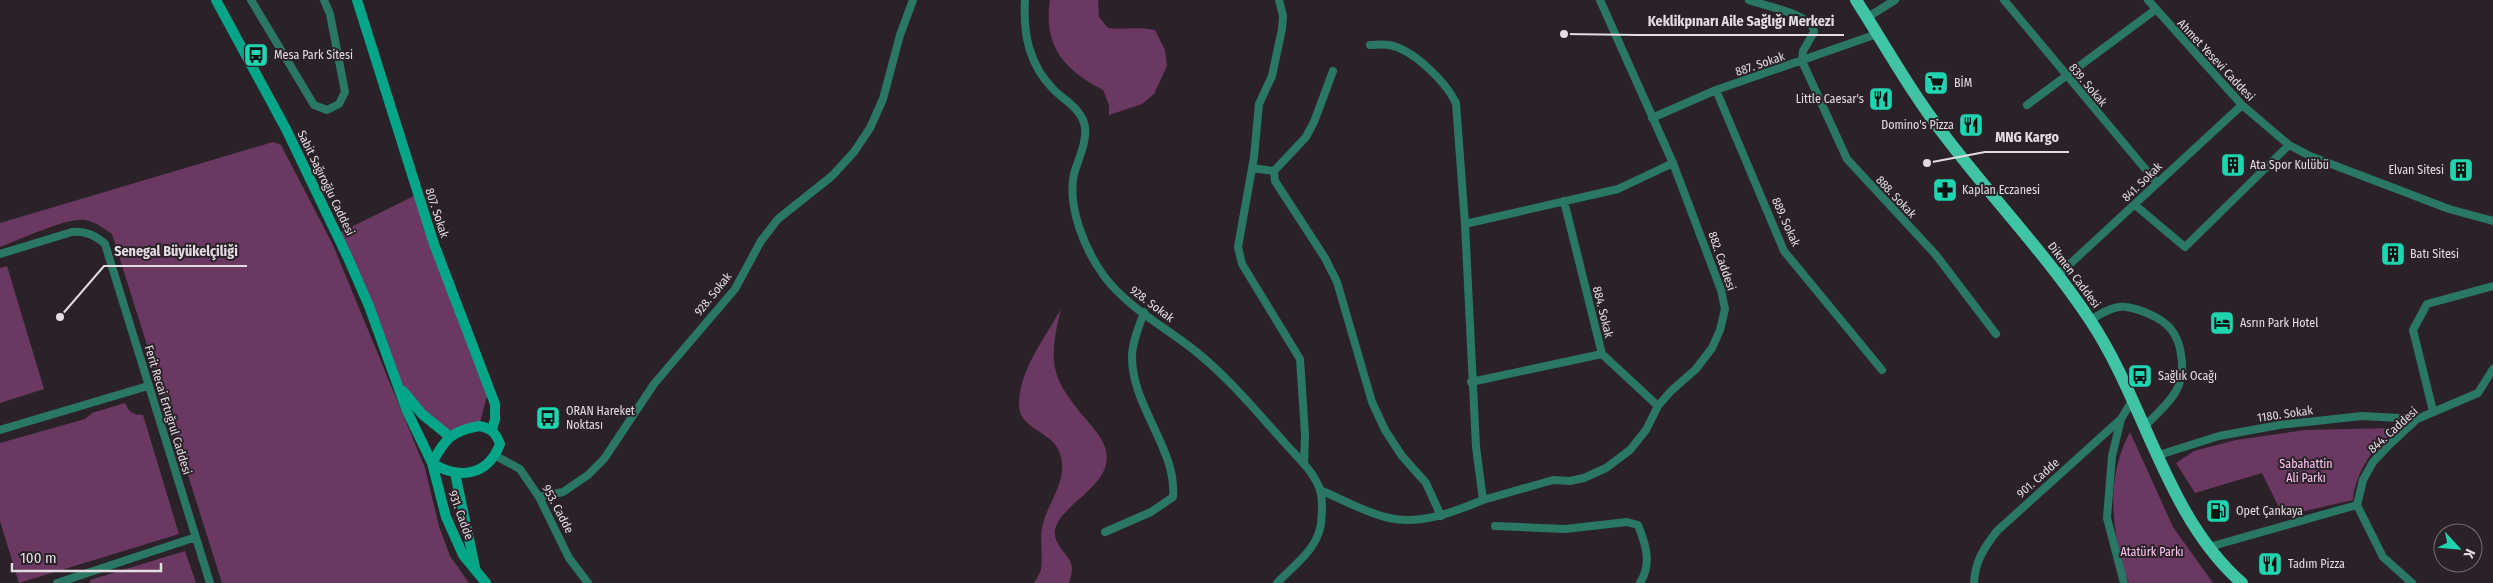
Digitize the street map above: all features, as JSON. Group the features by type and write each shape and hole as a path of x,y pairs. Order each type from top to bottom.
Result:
{"main road":[{"name":"Sabit Sağıroğlu Caddesi","path":"216,0 308,174 369,306 397,384 432,463"},
{"name":"807. Sokak","path":"357,0 434,244 495,404 495,419 492,430"},
{"name":"Dikmen Caddesi","path":"1856,0 1943,135 2058,275 2091,320 2117,365 2180,499 2209,547 2242,583"},
{"name":"Sabit Sağıroğlu Caddesi","path":"397,384 422,414 449,436"},
{"path":"479,426 492,430 500,444 496,456 486,466 476,471 455,473 445,471 432,463 449,436 458,431 479,426"},
{"name":"931. Cadde","path":"432,463 446,517 463,555 486,583"},
{"name":"931. Cadde","path":"455,473 476,571"}],"street":[{"path":"251,0 314,105 326,110 339,104 345,92 330,14 324,0"},
{"name":"928. Sokak","path":"539,497 563,492 588,475 604,459 654,384 735,289 761,241 778,219 832,176 854,152 870,128 883,99 900,35 913,0"},
{"name":"928. Sokak","path":"1025,0 1026,40 1032,59 1054,90 1080,115 1085,128 1083,145 1072,182 1072,200 1089,252 1105,277 1122,297 1196,352 1234,386 1304,464 1320,490 1321,524 1317,535 1301,561 1277,583"},
{"path":"1279,0 1283,16 1282,29 1272,76 1259,104 1252,168 1238,247 1242,264 1300,359 1305,434 1304,464"},
{"name":"882. Caddesi","path":"1320,490 1391,518 1410,519 1442,516 1483,500 1553,480 1570,481 1584,478 1606,468 1630,450 1646,430 1658,406 1696,368 1712,348 1720,330 1725,309 1721,290 1673,163 1600,0"},
{"path":"1749,0 1764,7 1792,13 1809,21 1814,32 1803,51 1802,61"},
{"path":"1868,17 1895,0"},
{"name":"839. Sokak","path":"2004,0 2064,75 2156,183"},
{"name":"Ahmet Yesevi Caddesi","path":"2148,0 2242,105 2289,144 2310,156 2450,210 2493,221"},
{"path":"2027,105 2064,75 2155,10"},
{"name":"887. Sokak","path":"1652,118 1716,90 1877,34"},
{"path":"1370,45 1388,45 1399,48 1420,62 1449,89 1456,103 1465,224 1471,382 1478,469 1483,500"},
{"name":"888. Sokak","path":"1802,61 1847,159 1936,255 1996,334"},
{"path":"1333,71 1314,122 1306,137 1274,171 1275,181 1325,258 1337,282 1372,402 1385,430 1402,456 1426,482 1442,516"},
{"name":"889. Sokak","path":"1716,90 1784,251 1882,370"},
{"name":"841. Sokak","path":"2058,275 2242,105"},
{"path":"2135,204 2185,248 2289,144"},
{"path":"1465,224 1618,189 1673,163"},
{"path":"1252,168 1274,171"},
{"name":"884. Sokak","path":"1564,201 1602,354 1658,406"},
{"name":"Ferit Recai Ertuğrul Caddesi","path":"0,254 72,232 83,231 96,236 105,244 210,583"},
{"path":"2433,410 2413,330 2426,304 2493,286"},
{"path":"2091,320 2105,311 2125,306 2155,317 2171,329 2181,351 2182,370 2177,390 2146,425"},
{"path":"1105,532 1150,512 1173,498 1170,472 1152,424 1140,401 1135,381 1132,357 1134,342 1144,312"},
{"path":"1471,382 1602,354"},
{"name":"844. Caddesi","path":"2357,505 2363,480 2373,462 2417,420 2433,410 2478,392 2492,375"},
{"path":"0,430 148,386"},
{"name":"901. Cadde","path":"1974,583 1974,567 1984,547 1997,531 2121,419 2133,399"},
{"name":"1180. Sokak","path":"2159,456 2219,436 2279,425 2362,416 2417,420"},
{"path":"2121,419 2112,456 2106,518 2124,583"},
{"name":"953. Cadde","path":"496,456 520,469 539,497 569,558 588,583"},
{"path":"2209,547 2357,505 2383,557 2412,583"},
{"path":"1495,526 1565,529 1627,522 1638,525 1647,553 1647,567 1640,583"},
{"path":"57,583 82,579 196,537"}],"green space":[{"path":"1050,0 1098,0 1099,17 1108,28 1155,30 1165,50 1167,66 1154,94 1142,104 1109,115 1109,105 1103,90 1077,74 1059,55 1050,31"},
{"path":"273,142 281,145 333,245 425,468 439,526 450,556 469,583 222,583 112,234 93,222 77,220 55,225 0,247 0,223"},
{"path":"418,194 487,396 479,426 449,436 397,384 337,234"},
{"path":"7,266 44,389 0,403 0,268"},
{"path":"1061,309 1054,343 1055,368 1065,392 1103,442 1106,451 1106,462 1103,473 1097,482 1063,515 1055,529 1058,544 1072,566 1069,583 1034,583 1042,565 1042,528 1060,480 1062,460 1054,443 1029,424 1020,413 1020,392 1028,367"},
{"path":"125,403 132,412 143,415 179,534 19,583 0,521 0,443 85,419 92,413"},
{"name":"Sabahattin Ali Parkı","path":"2392,428 2393,434 2385,439 2371,454 2361,472 2354,491 2353,500 2283,516 2262,473 2195,493 2176,463 2194,451 2236,440 2305,430"},
{"name":"Atatürk Parkı","path":"2130,432 2173,527 2213,583 2129,583 2118,546 2113,507 2117,468"},
{"path":"185,551 196,583 90,583 90,580"}],"place":[{"name":"Keklikpınarı Aile Sağlığı Merkezi","path":"1564,34"},
{"name":"Mesa Park Sitesi","path":"256,55"},
{"name":"BİM","path":"1936,83"},
{"name":"Little Caesar's","path":"1881,99"},
{"name":"Domino's Pizza","path":"1971,125"},
{"name":"MNG Kargo","path":"1927,163"},
{"name":"Ata Spor Kulübü","path":"2233,165"},
{"name":"Elvan Sitesi","path":"2461,170"},
{"name":"Kaplan Eczanesi","path":"1945,190"},
{"name":"Batı Sitesi","path":"2393,254"},
{"name":"Senegal Büyükelçiliği","path":"60,317"},
{"name":"Asrın Park Hotel","path":"2222,323"},
{"name":"Sağlık Ocağı","path":"2140,376"},
{"name":"ORAN Hareket Noktası","path":"548,418"},
{"name":"Opet Çankaya","path":"2218,511"},
{"name":"Tadım Pizza","path":"2270,564"}]}
